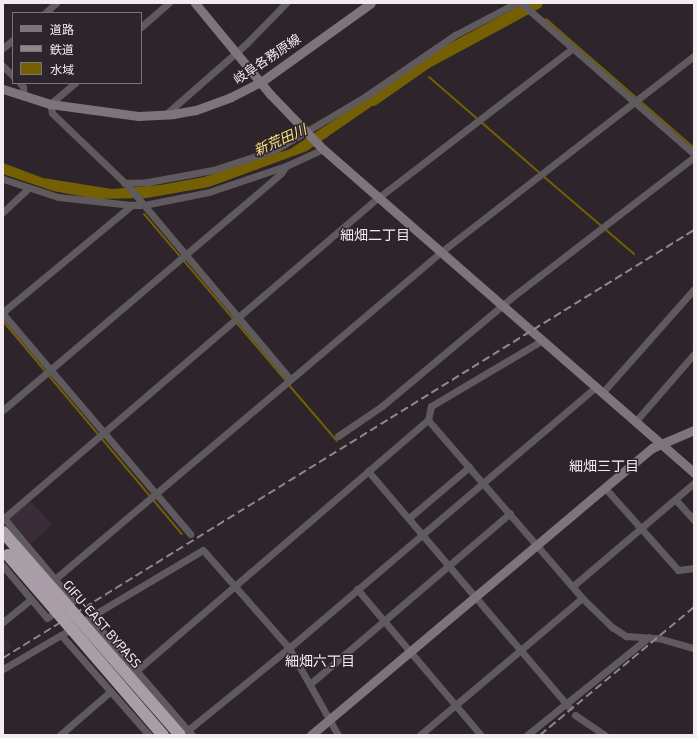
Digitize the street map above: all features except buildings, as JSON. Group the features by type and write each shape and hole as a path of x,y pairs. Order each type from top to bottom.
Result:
{"highway":[{"name":"GIFU-EAST BYPASS","path":"3,532 7,554 163,735"},
{"name":"GIFU-EAST BYPASS","path":"7,554 187,733"}],"street":[{"path":"45,12 56,3"},
{"path":"142,26 169,3"},
{"path":"195,3 261,82 321,148 694,473"},
{"path":"165,115 237,52 286,3"},
{"name":"岐阜各務原線","path":"3,88 50,104 138,116 165,115 214,104 261,82 371,3"},
{"path":"126,184 148,182 213,170 275,150 307,134 363,98 455,35 516,3"},
{"path":"521,3 694,154"},
{"path":"3,48 12,41"},
{"path":"7,554 31,599 47,618 73,601 3,517 378,198 573,48"},
{"path":"55,579 441,252 694,56"},
{"path":"3,66 12,75"},
{"path":"21,84 23,87 24,96"},
{"path":"74,84 50,104 52,113 126,184 290,379"},
{"path":"3,179 28,189 65,198 132,205 209,192 286,166 321,148"},
{"path":"338,436 382,406 503,306 694,157"},
{"path":"3,410 184,254 281,173 286,166"},
{"path":"3,212 28,189"},
{"path":"132,205 3,313 102,432 190,534"},
{"path":"90,617 187,733 484,483 600,390 691,298 694,289"},
{"path":"136,671 428,420 431,406 541,341"},
{"path":"634,422 694,354"},
{"path":"428,420 538,545 582,598 612,628 626,636 649,637 694,648"},
{"path":"311,735 660,443 694,430"},
{"path":"409,518 469,467"},
{"path":"368,471 567,705"},
{"path":"572,586 694,483"},
{"path":"605,488 678,570 694,568"},
{"path":"675,499 694,520"},
{"path":"310,684 384,619 510,513"},
{"path":"3,669 203,550 289,648 338,735"},
{"path":"357,589 481,735"},
{"path":"420,735 582,598"},
{"path":"3,622 31,599"},
{"path":"61,635 148,735"},
{"path":"527,735 567,705 649,637"},
{"path":"60,735 110,691"},
{"path":"576,715 605,735"}],"shaded area":[{"path":"28,498 52,525 31,543 7,517"},
{"path":"3,636 12,647 3,653"}],"water":[{"path":"383,88 388,95 307,151 209,187 147,198 96,199 53,191 3,174 3,163 43,178 112,189 160,185 204,177 290,149"}],"waterway":[{"name":"新荒田川","path":"373,100 426,63 537,3"},
{"path":"546,19 694,148"},
{"path":"429,77 540,173"},
{"path":"543,176 634,254"},
{"path":"144,214 286,381"},
{"path":"3,321 182,534"},
{"path":"288,384 337,441"}],"railway":[{"path":"3,658 694,230"},
{"path":"540,735 694,607"}],"district":[{"name":"細畑二丁目","path":"375,235"},
{"name":"細畑三丁目","path":"604,466"},
{"name":"細畑六丁目","path":"320,661"}]}
